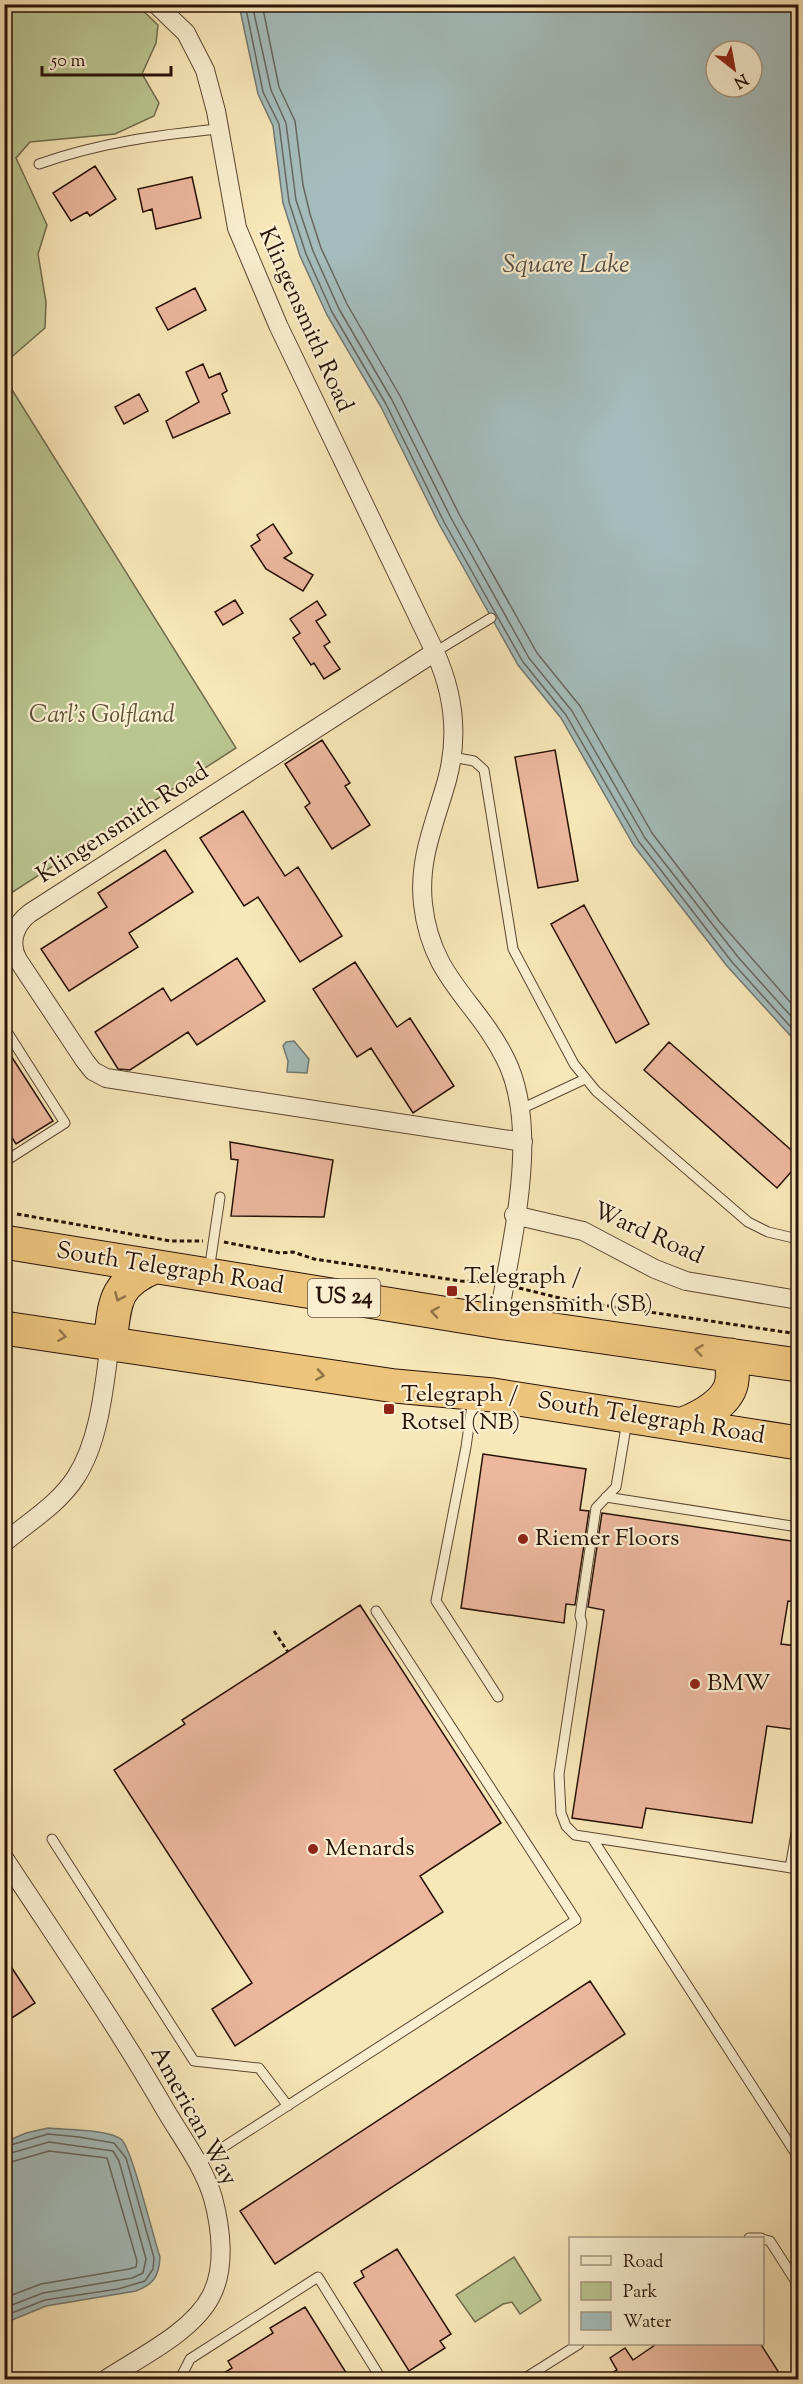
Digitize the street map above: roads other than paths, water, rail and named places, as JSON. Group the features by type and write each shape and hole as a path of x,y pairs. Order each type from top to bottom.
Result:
{"highway":[{"name":"South Telegraph Road","path":"5,1242 498,1322 798,1365"},
{"path":"110,1343 118,1294 125,1284 154,1267"},
{"name":"South Telegraph Road","path":"4,1328 395,1386 473,1392 798,1443"},
{"path":"683,1424 712,1408 724,1396 732,1382 731,1355"}],"street":[{"name":"Klingensmith Road","path":"156,4 186,33 205,70 219,129 237,228 302,376 435,652 452,706 452,757 425,847 422,883 424,914 430,939 443,969 494,1039 507,1061 521,1109 524,1142 498,1322"},
{"name":"Klingensmith Road","path":"435,652 30,913 16,930 13,949 85,1061 93,1071 106,1078 524,1142"},
{"name":"Ward Road","path":"514,1215 583,1231 655,1269 686,1281 798,1300"},
{"path":"4,1543 40,1515 76,1476 94,1436 110,1343"},
{"name":"American Way","path":"4,1858 140,2066 197,2164 213,2198 218,2227 220,2262 212,2296 188,2325 105,2379"}],"lane":[{"path":"39,164 71,152 149,136 219,129"},
{"path":"435,652 491,618"},
{"path":"452,757 474,760 484,770 513,949 574,1064 585,1079 748,1222 768,1232 798,1239"},
{"path":"4,1027 64,1123 4,1162"},
{"path":"521,1109 585,1079"},
{"path":"208,1276 220,1197"},
{"path":"4,1208 5,1242"},
{"path":"473,1392 466,1447 436,1601 498,1697"},
{"path":"628,1415 616,1487 596,1508 580,1616 582,1623 559,1774 561,1814 566,1826 575,1836 794,1868 798,1822"},
{"path":"606,1497 798,1527"},
{"path":"197,2164 576,1920 376,1611"},
{"path":"592,1838 798,2157"},
{"path":"52,1839 194,2061 259,2068 288,2106"},
{"path":"764,2240 770,2241 798,2285"},
{"path":"183,2379 181,2377 190,2359 318,2277 382,2379"},
{"path":"522,2379 576,2345"}],"water":[{"name":"Square Lake","path":"239,5 798,5 798,1044 727,966 634,846 561,718 518,665 439,524 381,407 327,315 300,256 283,203 273,126 258,94"},
{"path":"294,1041 309,1059 307,1073 287,1072 288,1061 283,1046 286,1042"},
{"path":"48,2128 106,2133 121,2139 131,2158 160,2257 157,2274 151,2282 136,2291 46,2306 5,2323 5,2142 26,2133"}],"place":[{"name":"Telegraph / Klingensmith (SB)","path":"452,1291"},
{"name":"Telegraph / Rotsel (NB)","path":"389,1409"},
{"name":"Riemer Floors","path":"523,1539"},
{"name":"BMW","path":"695,1684"},
{"name":"Menards","path":"313,1849"}],"park label":[{"name":"Carl's Golfland","path":"102,716"}]}
